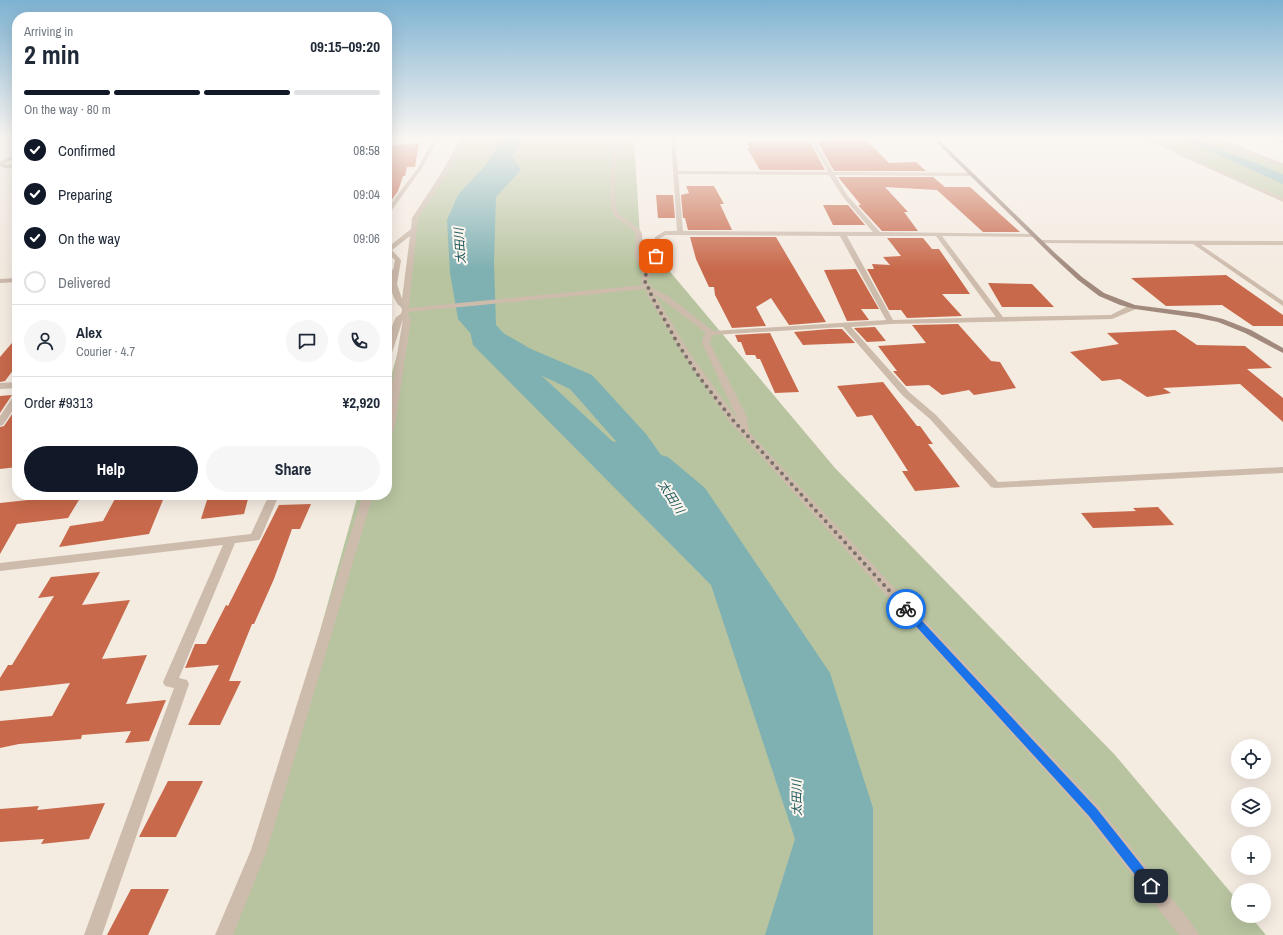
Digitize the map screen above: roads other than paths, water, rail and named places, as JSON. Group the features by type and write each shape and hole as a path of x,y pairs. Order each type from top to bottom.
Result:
{"street":[{"path":"392,206 409,183"},
{"path":"392,413 407,319 405,310 415,218 438,183"},
{"path":"614,183 614,211 639,233 640,236 636,248 646,273"},
{"path":"676,183 680,234"},
{"path":"837,183 845,196 878,234"},
{"path":"980,183 1033,235 1094,291 1112,300 1133,307 1156,312 1203,316 1228,322 1283,351"},
{"path":"1244,183 1283,200"},
{"path":"392,247 414,230"},
{"path":"1033,235 665,233 657,236 658,243 656,256 646,273 645,284 650,289 660,294 698,325 711,333 891,322 1112,317 1133,307"},
{"path":"842,233 891,322"},
{"path":"937,234 1002,319"},
{"path":"1041,242 1283,243"},
{"path":"1195,243 1283,304"},
{"path":"392,254 398,260 395,286"},
{"path":"392,277 400,303 405,310"},
{"path":"0,282 12,281"},
{"path":"392,340 399,318 405,310 640,288 650,289"},
{"path":"650,289 651,295 671,333 700,378 732,419 1093,812 1190,935"},
{"path":"845,325 906,394 936,420 995,484 1283,470"},
{"path":"711,333 707,337 706,343 742,417 745,432"},
{"path":"0,386 12,385"},
{"path":"0,423 12,405"},
{"path":"0,567 255,537 272,500"},
{"path":"224,935 259,850 366,500"},
{"path":"93,935 182,684 170,682 231,539"}],"water":[{"path":"479,183 509,183 496,197 494,263 496,325 542,376 612,441 668,457 705,488 830,673 873,808 873,935 765,935 795,839 711,585 473,345 460,284 467,217"}],"waterway":[{"name":"太田川","path":"479,183 465,199 458,220 462,273 472,319 488,336 521,355 581,382 634,441 667,490"}]}
